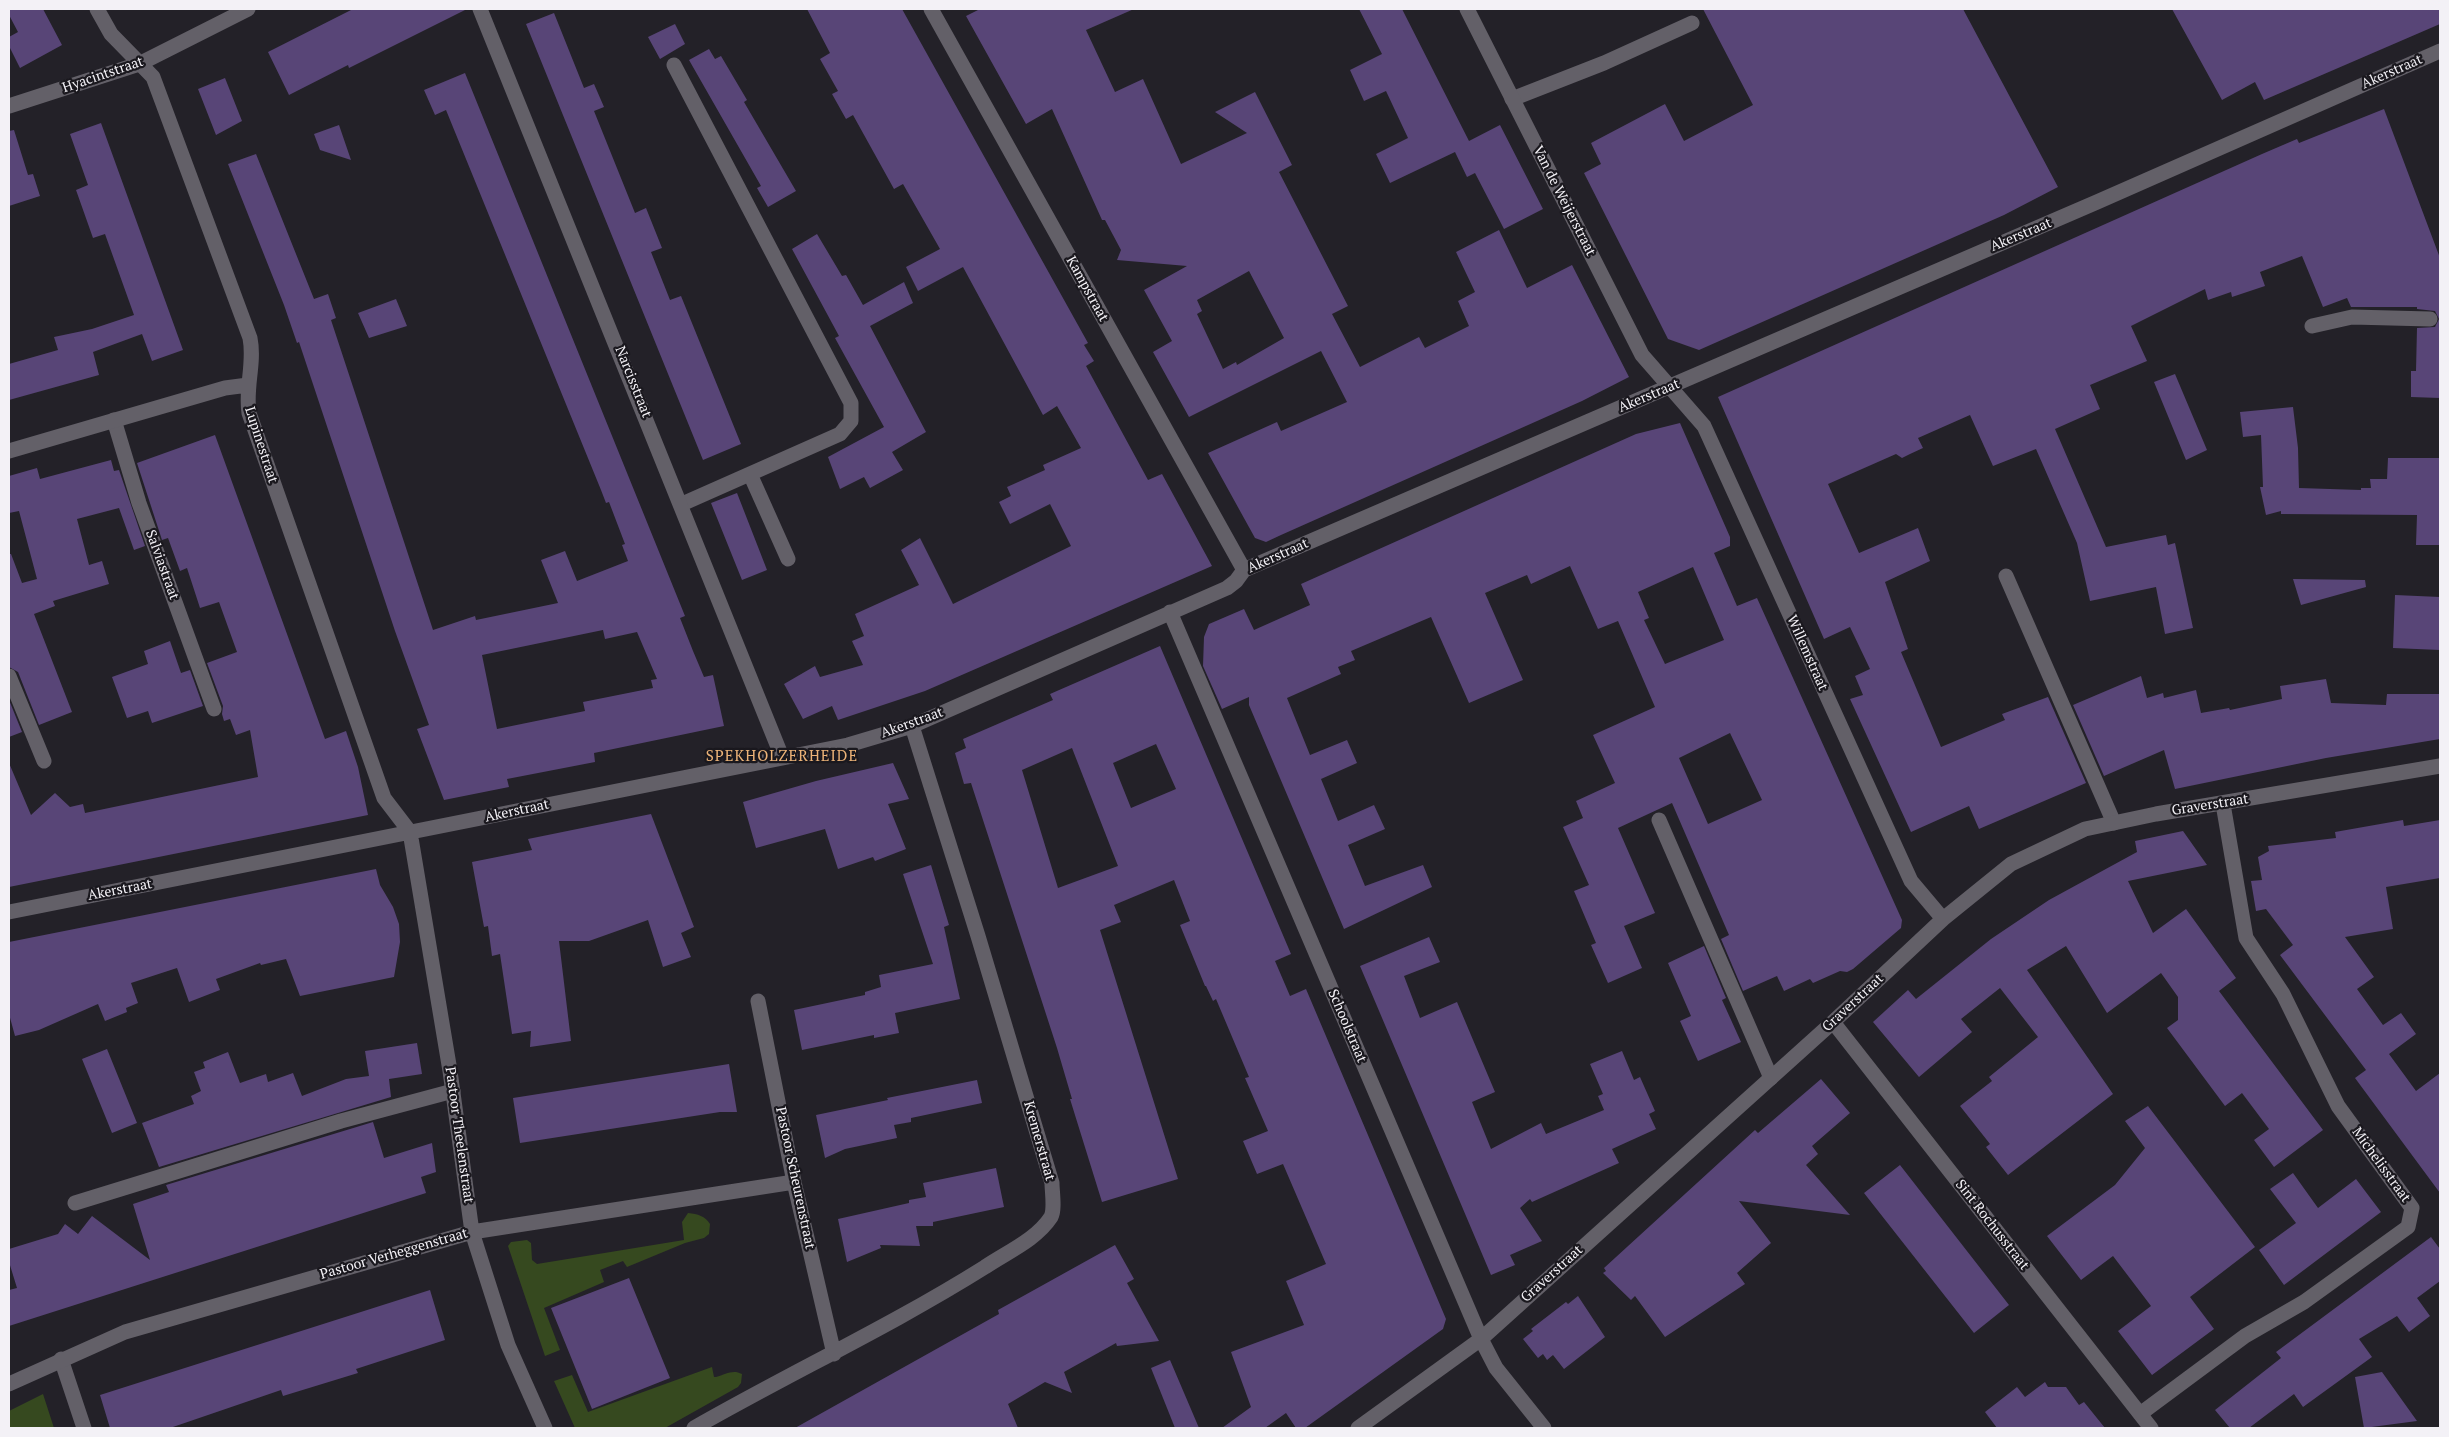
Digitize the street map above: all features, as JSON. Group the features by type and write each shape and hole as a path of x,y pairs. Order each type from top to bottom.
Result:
{"street":[{"name":"Lupinestraat","path":"97,9 111,34 153,77 250,338 252,350 248,385 249,413 384,798 410,832"},
{"name":"Hyacintstraat","path":"9,106 139,64 248,9"},
{"name":"Narcisstraat","path":"480,9 682,504 782,757"},
{"name":"Kampstraat","path":"931,9 1244,570"},
{"name":"Van de Weijerstraat","path":"1467,9 1642,355 1671,386"},
{"path":"1512,99 1604,63 1692,23"},
{"name":"Akerstraat","path":"9,912 782,757 848,746 912,726 1227,588 1236,581 1244,570 2440,51"},
{"path":"674,65 851,403 851,421 840,434 682,504"},
{"path":"2312,326 2352,317 2430,319"},
{"path":"9,451 225,388 248,385"},
{"name":"Willemstraat","path":"1671,386 1704,426 1911,881 1943,918"},
{"name":"Salviastraat","path":"114,420 139,503 214,709"},
{"path":"750,474 788,559"},
{"path":"2006,576 2114,823"},
{"name":"Schoolstraat","path":"1170,612 1481,1338 1496,1368 1544,1428"},
{"path":"9,676 44,761"},
{"name":"Kremerstraat","path":"694,1428 760,1390 834,1354 941,1295 1035,1234 1052,1215 1052,1183 978,936 912,726"},
{"name":"Graverstraat","path":"1358,1428 1481,1338 1833,1022 1943,918 2011,864 2085,829 2440,766"},
{"name":"Michelisstraat","path":"2140,1414 2246,1336 2304,1302 2408,1227 2412,1208 2338,1106 2283,994 2246,938 2223,804"},
{"path":"1658,820 1771,1078"},
{"name":"Pastoor Theelenstraat","path":"410,832 453,1092 472,1232 508,1344 545,1428"},
{"name":"Pastoor Scheurenstraat","path":"758,1001 794,1182 834,1354"},
{"name":"Sint Rochusstraat","path":"1833,1022 2151,1428"},
{"path":"75,1202 341,1121 453,1092"},
{"name":"Pastoor Verheggenstraat","path":"9,1384 61,1359 125,1332 472,1232 794,1182"},
{"path":"61,1359 84,1428"}],"green space":[{"path":"688,1213 706,1219 710,1224 709,1234 704,1238 685,1243 627,1267 623,1261 600,1270 604,1282 544,1308 560,1350 545,1356 508,1246 511,1242 527,1240 531,1243 532,1260 537,1264 684,1240 682,1222"},
{"path":"712,1367 714,1377 732,1372 742,1374 741,1383 738,1387 665,1428 575,1428 554,1381 572,1375 588,1412"},
{"path":"43,1394 54,1428 9,1428 9,1411"}],"building":[{"path":"9,9 43,9 62,45 20,68 9,46 9,37 18,32 9,15"},
{"path":"353,9 467,9 349,68 348,65 289,95 268,52"},
{"path":"807,9 902,9 1088,343 1084,345 1094,361 1086,366 1148,480 1162,474 1212,566 925,691 838,720 832,706 803,719 784,684 815,666 820,677 863,665 852,641 864,636 855,614 919,585 901,550 920,538 953,604 1071,546 1050,504 1010,524 999,502 1011,496 1007,487 1045,470 1043,465 1081,448 1057,406 1043,415 963,267 918,291 906,267 940,249 903,184 894,189 853,115 846,119 832,94 838,91 820,59 830,53"},
{"path":"980,9 1134,9 1086,30 1115,92 1143,79 1181,164 1247,133 1215,112 1255,92 1292,165 1279,172 1348,306 1332,314 1360,367 1419,337 1425,348 1469,326 1458,301 1475,292 1456,252 1499,230 1527,288 1572,265 1629,377 1582,401 1266,542 1255,538 1208,453 1277,422 1281,431 1347,402 1321,351 1189,417 1153,352 1172,341 1144,290 1187,266 1117,260 1121,250 1105,220 1102,220 1052,109 1026,124 966,16","holes":["1249,271 1284,338 1237,365 1236,362 1223,369 1197,314 1202,311 1197,300"]},
{"path":"1359,9 1402,9 1469,141 1500,125 1543,209 1504,229 1475,173 1467,177 1455,152 1390,183 1376,154 1408,138 1386,91 1364,101 1350,70 1382,54"},
{"path":"1703,9 1963,9 2058,187 2004,215 1699,350 1668,339 1584,173 1601,164 1591,143 1665,104 1684,141 1753,105"},
{"path":"2172,9 2440,9 2440,24 2264,100 2255,82 2222,100"},
{"path":"554,13 584,88 594,84 604,107 594,111 635,213 646,208 662,248 651,252 670,300 681,296 741,444 703,460 526,24"},
{"path":"675,24 685,44 660,59 648,37"},
{"path":"709,49 715,59 721,56 747,100 744,102 796,191 768,207 757,188 761,186 689,60"},
{"path":"465,73 685,616 680,618 693,651 704,677 713,675 724,726 594,753 595,762 507,779 509,787 444,800 417,729 429,725 395,631 299,342 297,343 284,305 228,164 256,154 314,299 328,294 336,318 331,320 433,630 475,616 476,620 558,603 541,560 565,551 577,581 628,561 622,545 625,544 609,502 606,503 446,110 435,115 424,90","holes":["603,630 605,639 637,632 657,679 651,680 653,688 583,702 585,711 497,729 482,655"]},
{"path":"225,78 242,121 216,135 198,89"},
{"path":"2384,109 2440,258 2440,398 2411,397 2411,371 2416,371 2417,328 2435,327 2439,319 2435,311 2417,309 2417,307 2351,307 2347,298 2323,307 2302,256 2260,272 2265,286 2232,297 2231,292 2208,300 2205,289 2131,326 2147,361 2090,385 2100,409 2055,429 2106,547 2166,535 2168,545 2175,543 2193,628 2165,634 2156,587 2090,601 2077,543 2036,449 1993,466 1970,415 1918,438 1923,448 1902,458 1896,454 1828,484 1859,553 1918,528 1930,561 1885,582 1908,649 1901,652 1941,747 2005,720 2002,714 2048,697 2086,783 1979,829 1969,806 1911,832 1850,699 1863,695 1855,676 1870,669 1850,627 1824,639 1718,397 2262,154 2297,139 2299,143"},
{"path":"101,123 183,350 152,361 142,334 93,352 99,375 9,400 9,364 58,350 54,337 92,329 134,315 105,234 93,238 76,190 88,185 70,134"},
{"path":"339,125 351,160 320,150 314,134"},
{"path":"14,130 28,175 33,174 40,196 9,206 9,131"},
{"path":"817,234 842,276 846,275 863,305 904,282 913,303 870,326 926,432 892,452 903,470 870,488 864,477 840,489 828,457 884,427 835,338 839,336 792,249"},
{"path":"396,299 407,326 369,338 358,313"},
{"path":"2175,374 2207,450 2186,460 2154,382"},
{"path":"2293,407 2298,448 2299,488 2361,490 2361,488 2371,488 2370,479 2387,479 2388,458 2440,458 2440,545 2416,545 2417,515 2281,514 2281,511 2266,515 2260,487 2263,487 2261,435 2243,437 2240,412"},
{"path":"1680,423 1730,537 1730,546 1714,553 1737,606 1757,598 1902,920 1901,928 1847,972 1840,971 1813,983 1810,979 1784,991 1777,976 1743,991 1721,939 1729,935 1672,803 1618,828 1655,913 1624,926 1642,968 1608,983 1591,945 1596,943 1574,891 1589,885 1563,827 1583,818 1576,801 1615,783 1593,735 1655,707 1618,621 1598,629 1570,566 1531,584 1527,575 1485,593 1523,680 1469,703 1431,617 1351,651 1355,660 1338,667 1341,674 1287,698 1310,755 1347,740 1357,763 1321,779 1338,821 1374,805 1385,829 1348,845 1365,886 1423,865 1432,887 1344,929 1249,705 1249,697 1222,709 1203,666 1204,637 1209,624 1244,609 1254,630 1310,605 1301,584 1636,434","holes":["1693,567 1724,640 1665,664 1644,620 1649,618 1638,592","1730,733 1762,800 1708,824 1679,758"]},
{"path":"215,435 325,739 346,731 358,767 368,815 9,887 9,763 31,815 55,793 70,807 83,804 85,813 258,777 250,730 236,735 230,719 224,721 222,714 223,706 207,663 237,652 219,602 200,608 187,568 180,571 168,538 162,540 137,463"},
{"path":"111,460 114,471 119,470 145,546 134,550 119,508 77,519 89,565 102,561 109,584 53,601 55,606 34,614 72,712 39,725 18,672 9,667 9,554 11,554 22,583 37,579 19,511 9,513 9,476 37,468 40,479"},
{"path":"737,493 767,570 742,580 711,503"},
{"path":"2293,579 2365,580 2366,587 2301,605"},
{"path":"2395,595 2440,597 2440,650 2393,648"},
{"path":"170,641 181,673 190,670 203,706 152,723 148,711 127,718 112,677 148,664 144,651"},
{"path":"1160,646 1291,954 1275,961 1290,996 1306,989 1446,1319 1443,1329 1305,1428 1296,1428 1286,1413 1265,1428 1222,1428 1251,1407 1231,1352 1304,1325 1286,1281 1326,1264 1283,1164 1257,1174 1243,1141 1268,1131 1245,1078 1249,1077 1216,999 1213,1001 1205,986 1180,925 1190,921 1174,880 1114,905 1121,922 1100,930 1178,1179 1102,1202 1070,1099 1072,1099 1057,1048 971,783 964,784 955,753 966,748 963,739 1053,700 1050,694","holes":["1156,744 1176,789 1131,808 1113,763","1072,748 1118,866 1058,888 1022,770"]},
{"path":"2141,676 2147,698 2163,693 2164,698 2196,690 2201,713 2229,708 2230,710 2282,699 2280,686 2326,679 2331,703 2386,705 2387,694 2440,694 2440,739 2326,758 2175,789 2164,750 2104,776 2073,705"},
{"path":"9,700 22,732 9,737"},
{"path":"893,763 909,799 888,804 906,849 875,861 873,857 838,869 825,829 756,848 743,802 816,781"},
{"path":"651,814 694,927 681,933 691,957 663,967 648,920 589,941 559,941 571,1041 530,1047 531,1031 512,1034 500,954 492,956 488,926 484,927 472,862 532,850 528,839"},
{"path":"2403,820 2404,826 2440,820 2440,878 2386,887 2393,929 2345,937 2374,977 2357,989 2383,1025 2401,1013 2416,1034 2389,1054 2416,1091 2440,1073 2440,1193 2355,1078 2366,1070 2280,955 2293,945 2266,909 2256,911 2251,881 2262,880 2258,857 2269,851 2268,846 2336,838 2335,832"},
{"path":"2183,831 2207,865 2128,881 2153,933 2186,909 2236,978 2219,991 2323,1130 2274,1167 2254,1140 2269,1129 2242,1093 2225,1106 2167,1028 2178,1020 2178,997 2161,973 2107,1013 2066,946 2027,970 2113,1094 2008,1175 1986,1147 1990,1144 1960,1106 1992,1081 1989,1077 2038,1037 2000,988 1961,1019 1972,1032 1919,1077 1873,1022 1908,990 1916,999 1991,939 2049,900 2137,852 2135,841"},
{"path":"931,865 949,925 944,927 960,999 895,1013 899,1033 874,1038 874,1035 802,1050 794,1010 865,995 865,992 881,987 879,975 933,964 903,874"},
{"path":"376,869 380,885 393,907 399,924 400,942 394,977 300,996 286,959 261,965 260,963 216,979 220,990 189,1002 177,968 131,983 138,1003 126,1008 127,1012 105,1021 98,1004 39,1030 15,1036 9,1014 9,942"},
{"path":"1429,937 1440,962 1404,976 1420,1018 1457,1002 1495,1092 1472,1102 1491,1149 1541,1123 1546,1134 1604,1110 1598,1096 1603,1094 1590,1064 1622,1051 1634,1080 1640,1077 1655,1111 1649,1114 1656,1129 1612,1149 1619,1163 1532,1202 1530,1199 1520,1208 1542,1241 1510,1255 1515,1265 1491,1275 1360,966"},
{"path":"1704,946 1726,998 1722,1000 1741,1042 1698,1061 1680,1021 1691,1016 1668,963"},
{"path":"417,1043 422,1074 389,1079 391,1097 159,1167 142,1123 194,1104 191,1096 201,1091 194,1072 205,1068 203,1062 228,1052 240,1083 266,1074 268,1082 293,1073 302,1096 346,1079 369,1076 365,1051"},
{"path":"107,1049 137,1123 112,1133 82,1059"},
{"path":"729,1064 737,1112 720,1112 520,1143 513,1098"},
{"path":"1821,1079 1850,1113 1812,1146 1818,1154 1806,1165 1850,1215 1739,1201 1771,1243 1737,1273 1745,1284 1665,1337 1635,1296 1631,1300 1603,1273 1606,1271 1604,1268 1755,1130 1758,1133"},
{"path":"977,1080 982,1103 911,1118 911,1122 894,1125 897,1138 845,1149 825,1158 816,1115 888,1100 887,1098"},
{"path":"2148,1106 2255,1247 2190,1297 2214,1329 2152,1375 2118,1331 2151,1306 2113,1256 2081,1280 2047,1236 2115,1185 2145,1148 2125,1121"},
{"path":"373,1122 384,1158 432,1143 436,1172 421,1177 426,1193 9,1326 9,1290 17,1288 9,1262 9,1249 58,1234 65,1224 78,1234 92,1216 150,1260 133,1204 169,1192 166,1185"},
{"path":"1900,1165 2009,1305 1974,1333 1864,1193"},
{"path":"996,1168 1004,1207 933,1222 933,1226 916,1226 920,1246 880,1245 881,1248 847,1262 838,1219 909,1203 909,1200 926,1197 923,1183"},
{"path":"2293,1173 2318,1208 2356,1179 2381,1212 2284,1285 2259,1250 2296,1223 2270,1189"},
{"path":"2431,1237 2440,1249 2440,1281 2417,1298 2430,1316 2409,1332 2397,1316 2359,1339 2372,1357 2303,1407 2294,1394 2249,1428 2230,1428 2215,1410 2281,1358 2276,1352"},
{"path":"1115,1245 1134,1279 1127,1283 1159,1341 1117,1346 1116,1343 1064,1372 1072,1393 1045,1382 1008,1404 1018,1428 795,1428 999,1314 998,1310"},
{"path":"629,1278 670,1378 592,1409 551,1308"},
{"path":"430,1290 445,1340 356,1369 358,1373 283,1396 281,1390 170,1428 110,1428 100,1395"},
{"path":"1578,1296 1605,1337 1564,1369 1553,1355 1547,1360 1543,1354 1538,1358 1523,1339 1533,1331 1531,1329 1566,1302 1568,1304"},
{"path":"1170,1360 1199,1428 1175,1428 1151,1368"},
{"path":"2382,1372 2417,1421 2364,1428 2355,1377"},
{"path":"2045,1382 2048,1387 2066,1387 2079,1405 2084,1402 2105,1428 1997,1428 1985,1412 2017,1387 2025,1397"}],"district":[{"name":"SPEKHOLZERHEIDE","path":"782,757"}]}
